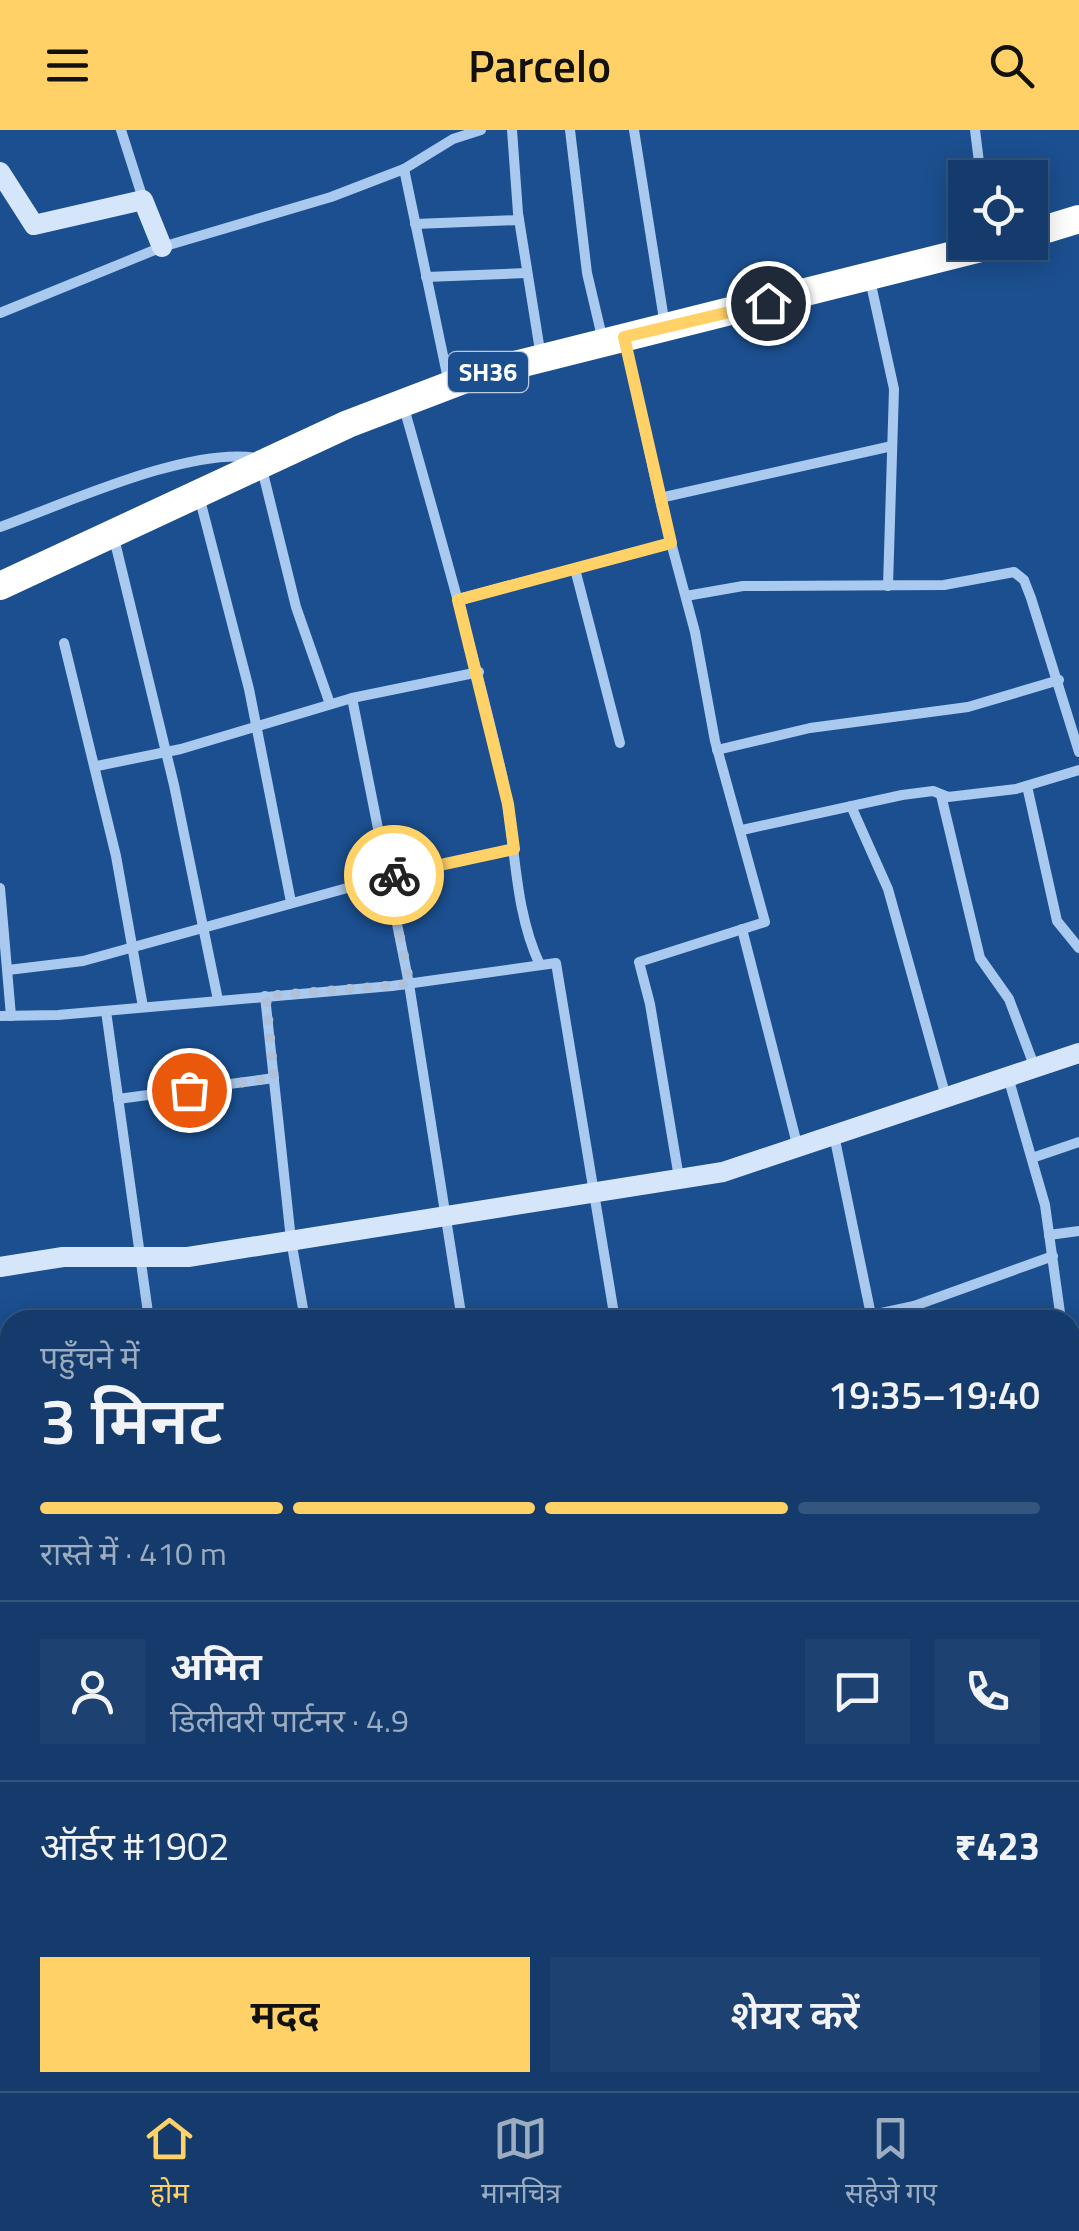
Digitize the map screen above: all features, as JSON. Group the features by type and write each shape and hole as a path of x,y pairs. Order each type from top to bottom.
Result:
{"highway":[{"path":"1048,228 1079,219"},
{"name":"SH36","path":"0,586 267,463 450,386 541,357 948,257"}],"street":[{"path":"121,130 162,247"},
{"path":"0,313 162,247 332,196 404,169 454,139 481,130"},
{"path":"512,130 519,220 541,357"},
{"path":"570,130 587,273 614,339 660,498 686,596 717,750 765,922 638,962 650,1004 679,1178"},
{"path":"634,130 666,327"},
{"path":"975,130 979,160"},
{"path":"404,169 450,386"},
{"path":"0,172 34,225 143,200"},
{"path":"415,224 519,220"},
{"path":"426,276 526,273"},
{"path":"870,278 894,389 888,586"},
{"path":"403,404 479,672 526,927 540,965"},
{"path":"660,498 892,446"},
{"path":"0,527 188,462 232,454 267,463 296,608 330,704"},
{"path":"199,496 257,724 291,902"},
{"path":"113,534 166,752 200,929 218,1000"},
{"path":"458,600 671,543"},
{"path":"575,569 620,743"},
{"path":"686,596 743,586 944,584 1014,572 1024,580 1031,598 1079,750"},
{"path":"64,643 96,766 143,1007"},
{"path":"96,766 166,752 352,698 479,672"},
{"path":"717,750 810,728 968,707 1060,680"},
{"path":"352,698 410,984 461,1310"},
{"path":"742,830 933,791 948,798 1026,786 1079,770"},
{"path":"1026,786 1057,922 1079,948"},
{"path":"942,794 980,958 1009,999 1035,1068"},
{"path":"852,806 888,889 946,1096"},
{"path":"8,970 83,962 387,876 514,849"},
{"path":"0,888 8,970 6,1016 410,984 556,963 597,1191 614,1310"},
{"path":"742,929 797,1144"},
{"path":"266,996 292,1240 303,1310"},
{"path":"106,1011 148,1310"},
{"path":"0,1267 63,1258 188,1257 723,1172 797,1144 1079,1053"},
{"path":"1008,1077 1050,1236 1059,1310"},
{"path":"118,1099 274,1078"},
{"path":"833,1132 870,1310"},
{"path":"1032,1158 1079,1142"},
{"path":"1050,1236 1079,1231"},
{"path":"895,1310 1053,1256"}],"way so far":[{"path":"189,1090 274,1078 266,996 410,984 387,876 394,875"}],"route":[{"path":"394,875 514,849 479,672 458,600 671,543 624,337 768,303"}]}
